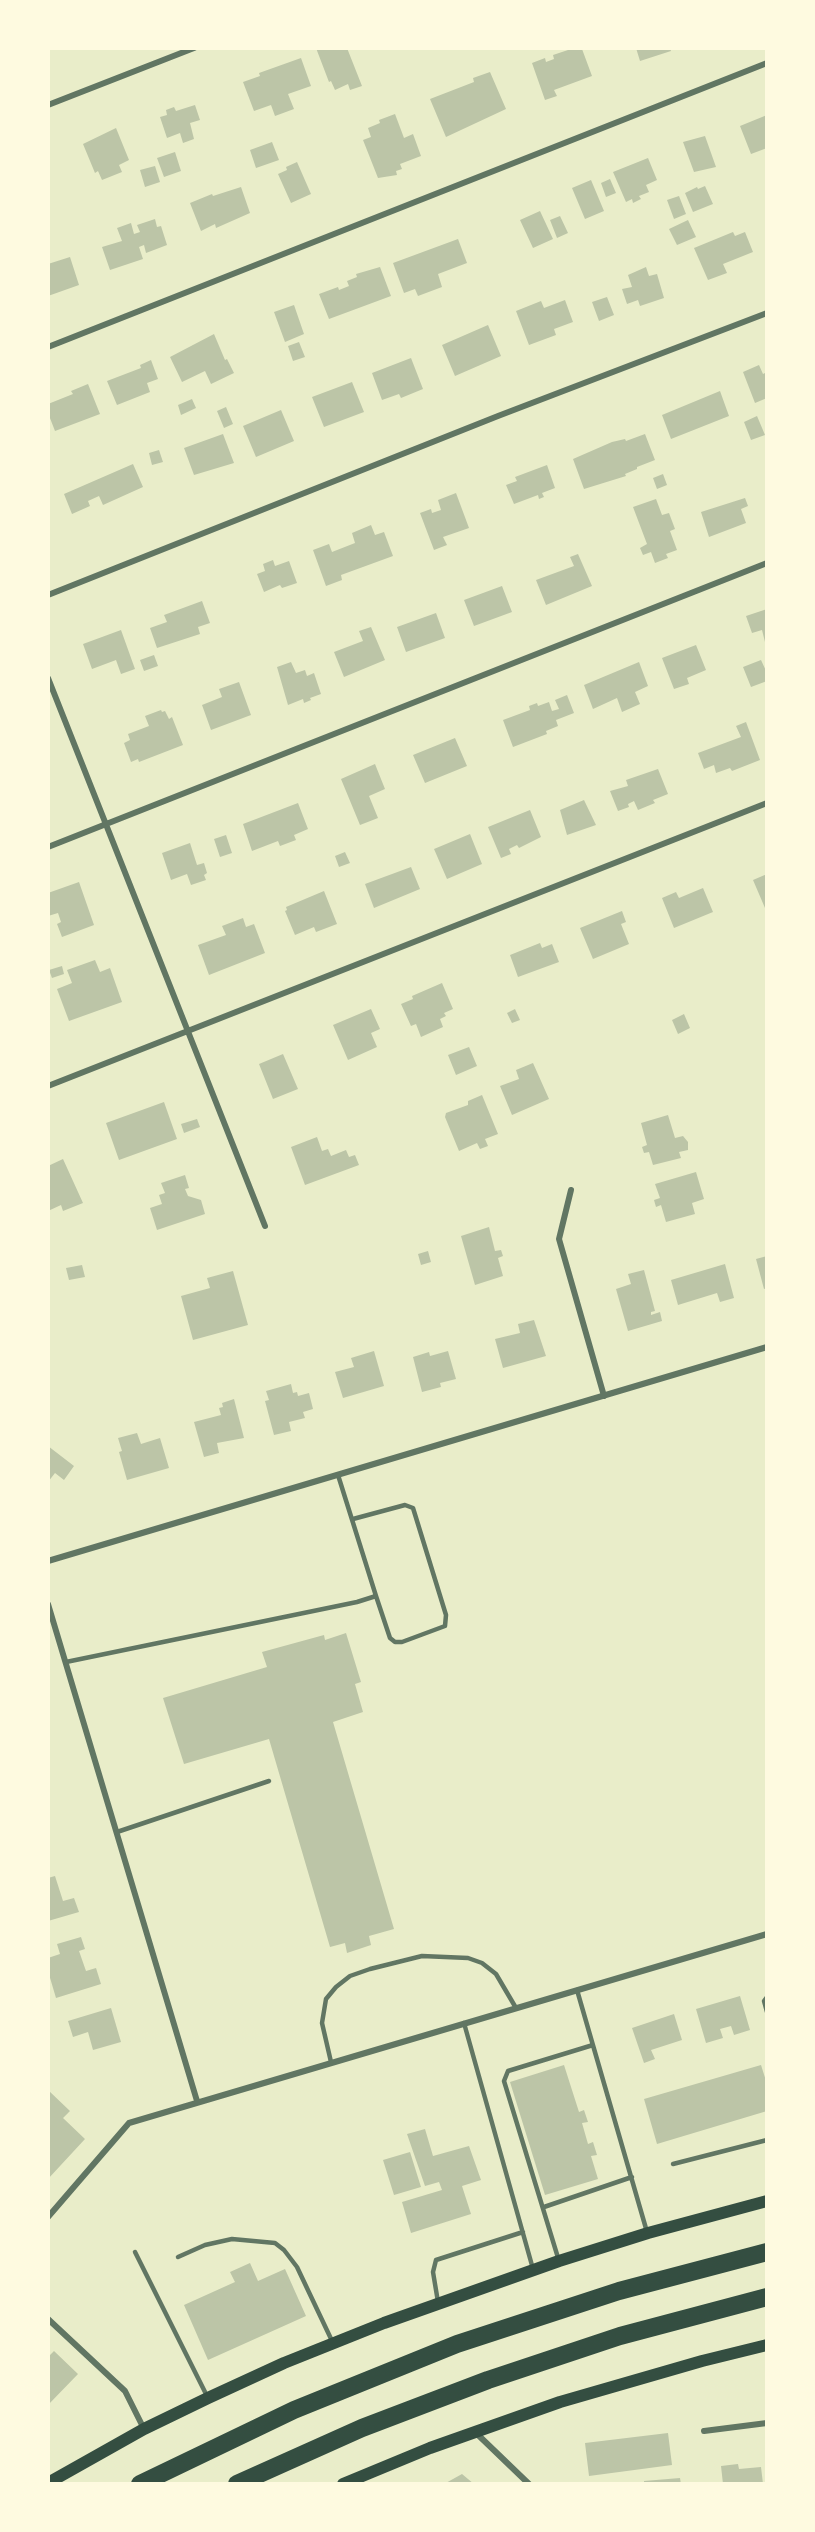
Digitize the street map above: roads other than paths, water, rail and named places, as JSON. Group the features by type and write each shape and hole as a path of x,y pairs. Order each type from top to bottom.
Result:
{"highway":[{"path":"140,2484 294,2409 448,2347 619,2291 767,2252"},
{"path":"237,2484 362,2428 505,2373 631,2333 767,2297"}],"main road":[{"path":"48,2483 144,2429 333,2343 533,2269 648,2233 767,2201"},
{"path":"343,2484 475,2432 607,2388 767,2345"}],"street":[{"path":"48,105 194,48"},
{"path":"48,347 767,63"},
{"path":"48,595 498,416 767,313"},
{"path":"48,847 767,563"},
{"path":"48,678 265,1226"},
{"path":"48,1086 767,803"},
{"path":"571,1190 559,1239 604,1396"},
{"path":"48,1561 767,1347"},
{"path":"48,1604 197,2101"},
{"path":"48,2217 129,2123 767,1934"},
{"path":"48,2319 125,2391 144,2429"},
{"path":"704,2431 767,2423"},
{"path":"475,2432 529,2484"}],"lane":[{"path":"338,1475 352,1520 376,1596 390,1638 395,1642 402,1642 446,1626 446,1615 413,1508 405,1505 352,1520"},
{"path":"66,1662 357,1602 376,1596"},
{"path":"117,1832 269,1781"},
{"path":"331,2062 322,2023 327,1998 350,1976 370,1969 422,1956 468,1958 482,1963 496,1974 516,2008"},
{"path":"577,1990 648,2233"},
{"path":"767,1996 764,2001 767,2012"},
{"path":"464,2023 533,2269"},
{"path":"559,2261 504,2081 508,2071 593,2045"},
{"path":"673,2164 767,2140"},
{"path":"544,2207 632,2177"},
{"path":"438,2303 433,2272 436,2260 524,2232"},
{"path":"178,2257 205,2245 232,2239 275,2243 284,2250 297,2267 333,2343"},
{"path":"135,2252 208,2398"}]}
